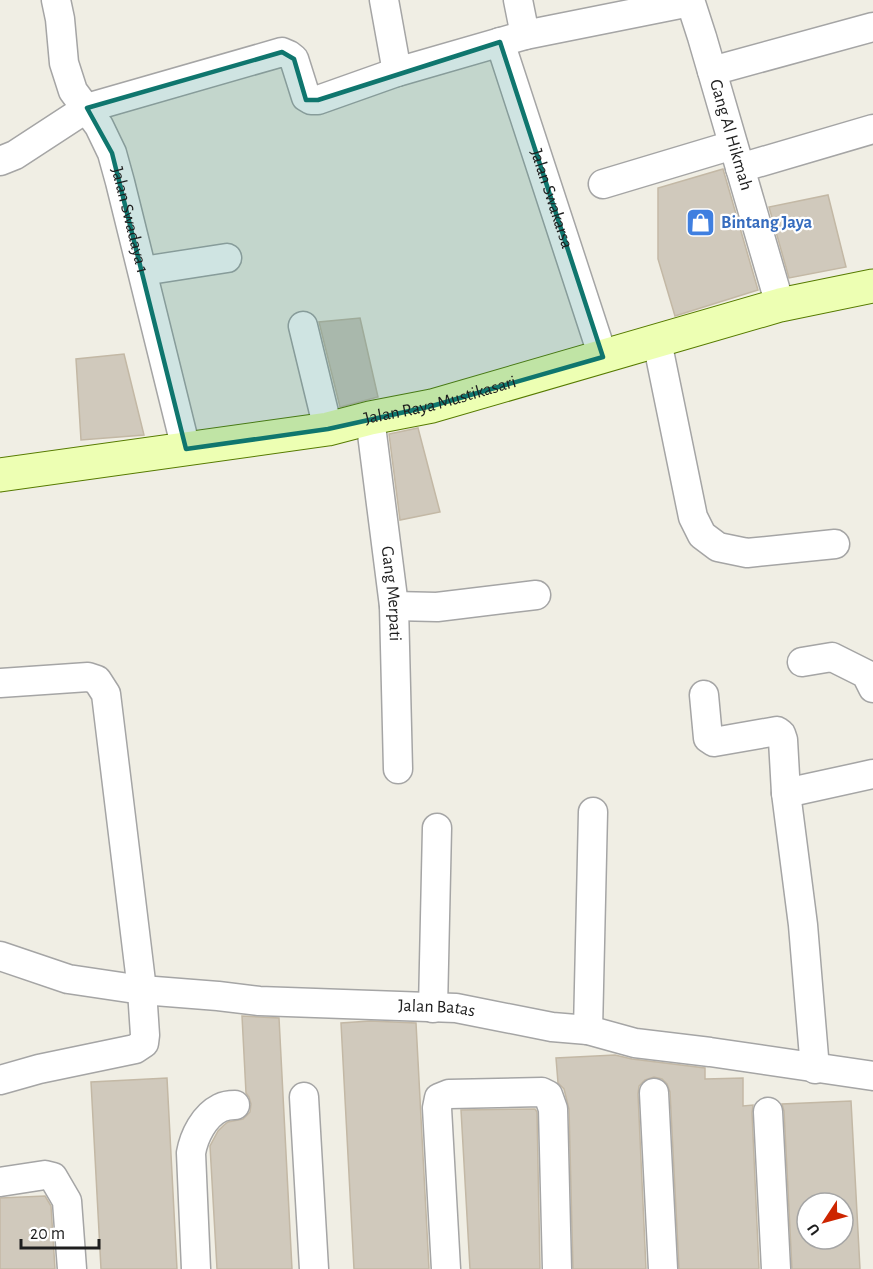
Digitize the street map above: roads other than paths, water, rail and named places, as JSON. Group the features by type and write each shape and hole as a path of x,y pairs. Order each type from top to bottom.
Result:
{"main road":[{"name":"Jalan Raya Mustikasari","path":"0,475 328,429 432,406 780,305 873,286"}],"street":[{"name":"Jalan Swadaya 1","path":"56,0 64,63 73,91 99,126 111,153 143,271 186,449"},
{"path":"384,0 398,72"},
{"name":"Jalan Swakarsa","path":"518,0 513,38 603,357"},
{"path":"0,161 15,155 87,108 282,52 294,59 306,97 318,100 398,72 513,38 690,1"},
{"name":"Gang Al Hikmah","path":"690,1 780,305"},
{"path":"712,71 873,27"},
{"path":"603,184 873,129"},
{"path":"143,271 227,258"},
{"path":"303,327 328,429"},
{"path":"657,341 693,517 702,535 718,546 747,553 835,544"},
{"name":"Gang Merpati","path":"370,418 394,606 398,769"},
{"path":"394,606 437,607 536,595"},
{"path":"802,662 832,657 866,674 873,688"},
{"path":"0,683 88,677 97,680 106,694 142,990 145,1035 144,1043 135,1049 39,1069 0,1080"},
{"path":"704,695 708,738 714,742 777,731 783,740 786,792 802,925 815,1069"},
{"path":"786,792 873,774"},
{"path":"588,1030 594,812"},
{"path":"433,1008 437,828"},
{"name":"Jalan Batas","path":"0,956 68,979 142,990 259,1000 456,1008 552,1027 588,1030 635,1043 873,1076"},
{"path":"446,1269 437,1108 439,1098 449,1094 542,1092 548,1095 553,1108 555,1130 557,1269"},
{"path":"654,1093 663,1269"},
{"path":"304,1097 314,1269"},
{"path":"196,1269 191,1153 193,1141 210,1115 222,1107 235,1105"},
{"path":"768,1112 776,1269"},
{"path":"0,1182 45,1175 53,1177 67,1201 72,1269"}],"place":[{"name":"Bintang Jaya","path":"700,223"}]}
